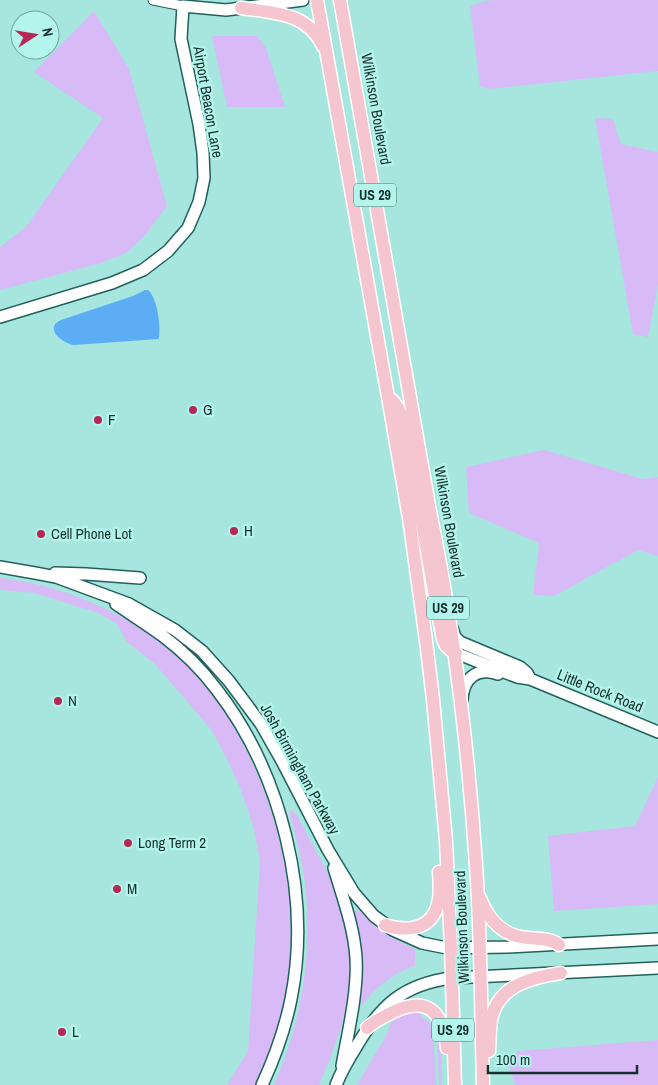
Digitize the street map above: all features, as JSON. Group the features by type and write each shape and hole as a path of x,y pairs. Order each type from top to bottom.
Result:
{"main road":[{"path":"183,6 226,10 303,0"},
{"name":"Wilkinson Boulevard","path":"317,0 388,397 424,624 434,708 446,842 452,948 455,1083"},
{"name":"Wilkinson Boulevard","path":"340,0 456,653 468,758 477,883 482,1082"},
{"name":"Airport Beacon Lane","path":"0,317 112,283 143,270 168,251 188,228 199,202 204,178 204,153 181,39 183,6"},
{"path":"241,8 286,15 298,20 310,28 318,37 327,54"},
{"path":"388,397 400,409 404,424 442,636 445,645 456,653"},
{"name":"Josh Birmingham Parkway","path":"0,567 35,572 77,584 129,604 175,630 202,651 224,675 261,724 328,850"},
{"path":"35,572 140,578"},
{"name":"Josh Birmingham Parkway","path":"106,596 164,637 192,662 216,689 237,718 254,750 280,816 289,851 295,888 298,925 296,962 291,998 283,1032 262,1085"},
{"name":"Little Rock Road","path":"452,628 460,642 520,667 527,673 530,679"},
{"name":"Little Rock Road","path":"456,653 520,678 530,679 658,732"},
{"path":"462,702 466,684 476,674 486,672 508,677 515,676"},
{"path":"385,925 398,928 414,928 422,925 433,915 439,898 440,854 446,842"},
{"path":"328,850 359,900 374,916 385,925 422,943 441,948 480,948 658,940"},
{"path":"328,850 346,907 353,935 356,960 355,984 341,1073"},
{"path":"477,883 486,912 502,930 520,938 546,939 559,945"},
{"path":"336,1085 367,1028 379,1012 407,992 431,982 452,978 658,967"},
{"path":"482,1082 488,1067 491,1019 498,1001 508,990 523,982 561,973"},
{"path":"367,1028 378,1019 404,1007 419,1005 429,1009 442,1024 450,1072 455,1083"}],"street":[{"path":"153,0 183,6"}],"shaded area":[{"path":"658,0 658,71 490,89 480,86 470,7 484,1"},
{"path":"94,11 129,69 167,206 146,234 126,253 101,263 0,290 0,247 26,227 103,118 34,72 46,60 60,60 60,46"},
{"path":"212,36 257,36 266,48 285,107 227,107"},
{"path":"595,118 613,119 621,144 658,152 658,284 648,337 633,334"},
{"path":"544,450 643,479 658,477 658,556 638,550 554,596 533,595 539,543 469,513 466,467"},
{"path":"0,578 25,582 76,596 102,607 149,634 170,649 198,677 224,710 245,747 267,799 279,839 287,880 291,922 289,964 283,1005 272,1046 256,1085 227,1085 248,1051 260,861 253,825 230,765 209,727 155,664 127,642 116,623 94,611 35,593 0,590"},
{"path":"658,777 658,904 554,911 548,836 635,826"},
{"path":"292,810 297,815 334,886 350,945 351,964 348,999 339,1034 319,1085 274,1085 292,1036 303,986 306,961 307,909 305,883 301,857 290,816 290,811"},
{"path":"356,910 360,911 372,924 385,933 415,949 415,966 387,981 359,1007 359,938 354,913"},
{"path":"423,1011 421,1017 428,1021 433,1029 436,1085 357,1085 386,1036 394,1018 402,1012"},
{"path":"429,1015 438,1029 440,1038 442,1085 439,1085 437,1035 433,1023 427,1017"},
{"path":"658,1040 658,1085 515,1085 508,1062 518,1051"}],"water":[{"path":"148,290 154,299 158,312 158,339 74,345 60,339 54,331 56,323 61,320 133,296"}],"place":[{"name":"G","path":"193,410"},
{"name":"F","path":"98,420"},
{"name":"H","path":"234,531"},
{"name":"Cell Phone Lot","path":"41,534"},
{"name":"N","path":"58,701"},
{"name":"Long Term 2","path":"128,843"},
{"name":"M","path":"117,889"},
{"name":"L","path":"62,1032"}]}
